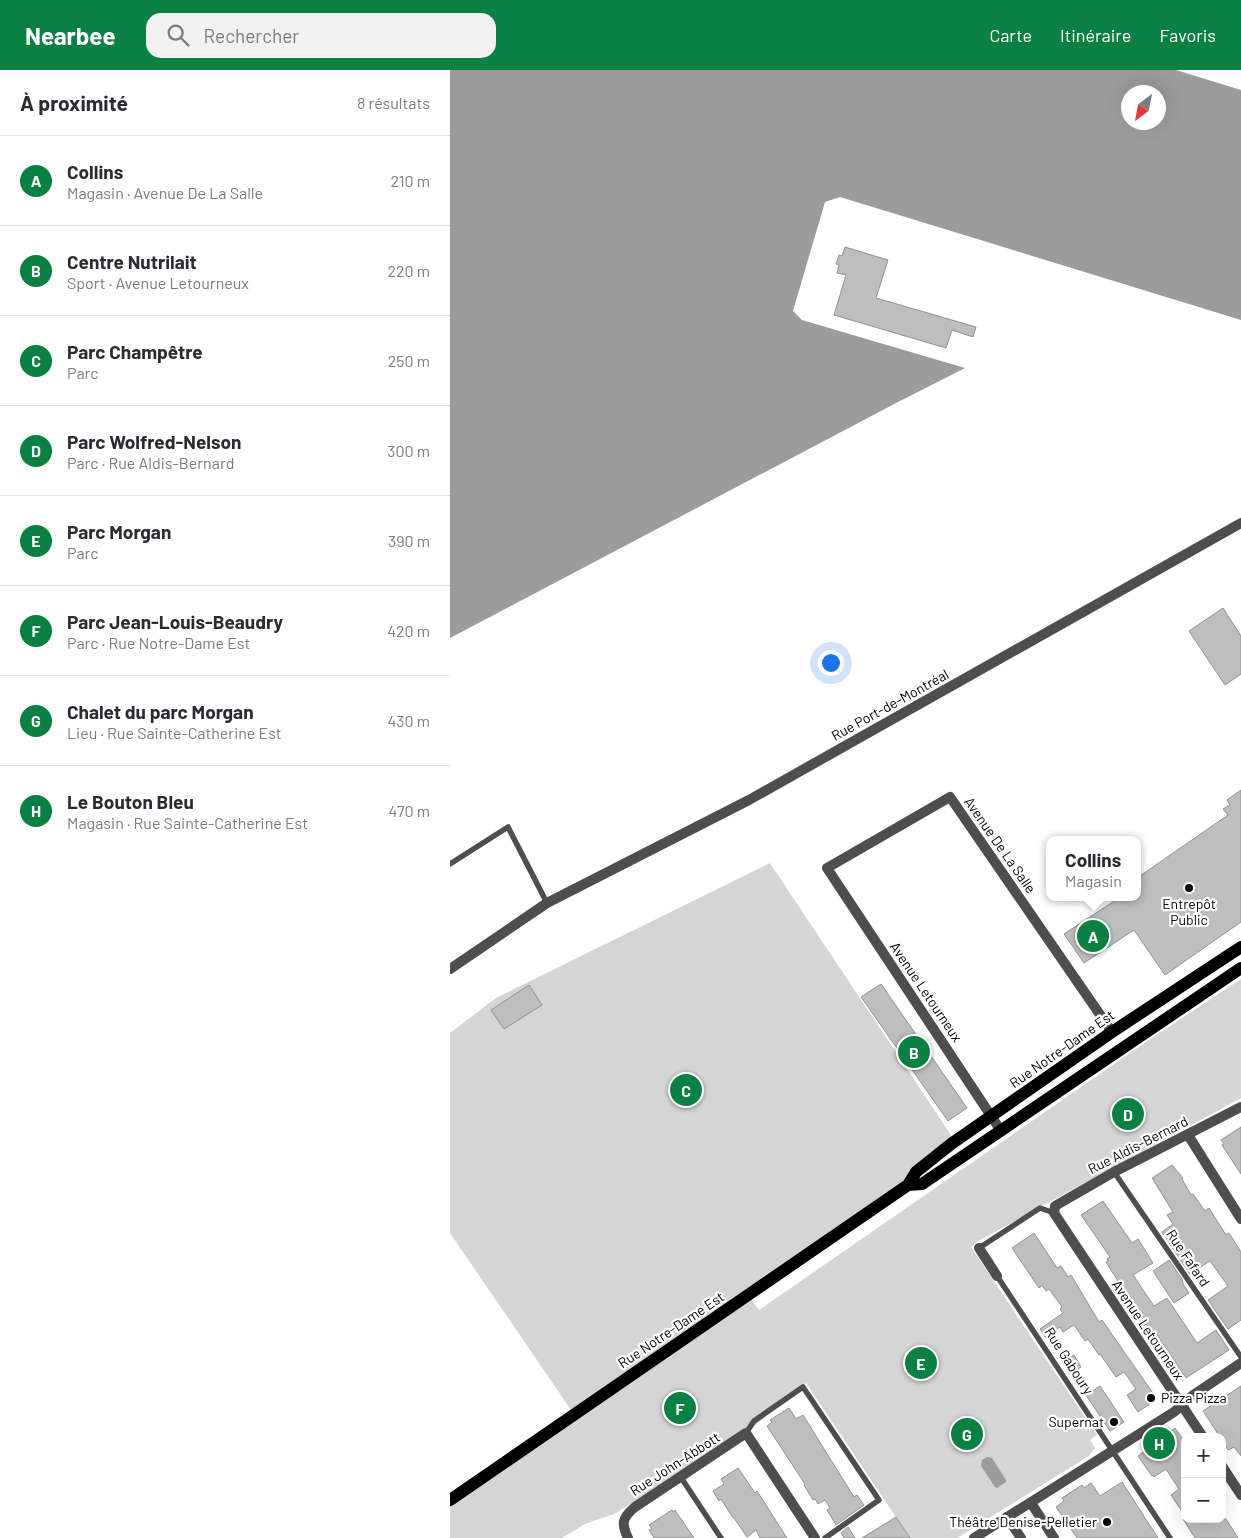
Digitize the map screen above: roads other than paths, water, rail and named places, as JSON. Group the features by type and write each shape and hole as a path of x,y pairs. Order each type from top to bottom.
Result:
{"main road":[{"name":"Rue Notre-Dame Est","path":"450,1500 908,1185 916,1172 951,1144 1112,1032 1241,946"},
{"name":"Rue Notre-Dame Est","path":"908,1185 922,1184 1241,968"}],"street":[{"name":"Rue Port-de-Montréal","path":"450,970 547,903 749,800 1241,523"},
{"name":"Avenue Letourneux","path":"950,798 827,868 1001,1131"},
{"name":"Avenue De La Salle","path":"950,798 1112,1032"},
{"name":"Rue Aldis-Bernard","path":"1054,1213 1055,1206 1114,1172 1241,1107"},
{"path":"1188,1135 1241,1220"},
{"name":"Avenue Letourneux","path":"1054,1213 1200,1433"},
{"name":"Rue Gaboury","path":"979,1248 997,1276"},
{"path":"974,1538 1174,1412 1192,1396 1241,1363"},
{"path":"746,1433 815,1538"},
{"name":"Rue John-Abbott","path":"628,1538 624,1529 624,1522 628,1513 634,1507 746,1433"},
{"path":"1226,1472 1241,1495"},
{"path":"1031,1502 1054,1538"},
{"path":"1007,1517 1021,1538"}],"lane":[{"path":"450,864 508,827 547,903"},
{"name":"Rue Fafard","path":"1114,1172 1241,1357"},
{"path":"979,1248 1040,1208 1054,1213"},
{"name":"Rue Gaboury","path":"997,1276 1170,1538"},
{"path":"746,1433 754,1421 803,1387 879,1500 825,1538"},
{"path":"680,1476 721,1538"}],"place":[{"name":"Entrepôt Public","path":"1189,888"},
{"name":"Collins","path":"1093,936"},
{"name":"Centre Nutrilait","path":"914,1052"},
{"name":"Parc Champêtre","path":"686,1090"},
{"name":"Parc Wolfred-Nelson","path":"1128,1114"},
{"name":"Parc Morgan","path":"921,1363"},
{"name":"Pizza Pizza","path":"1151,1398"},
{"name":"Parc Jean-Louis-Beaudry","path":"680,1408"},
{"name":"Supernat","path":"1114,1422"},
{"name":"Chalet du parc Morgan","path":"967,1434"},
{"name":"Le Bouton Bleu","path":"1159,1443"},
{"name":"Théâtre Denise-Pelletier","path":"1107,1522"}]}
